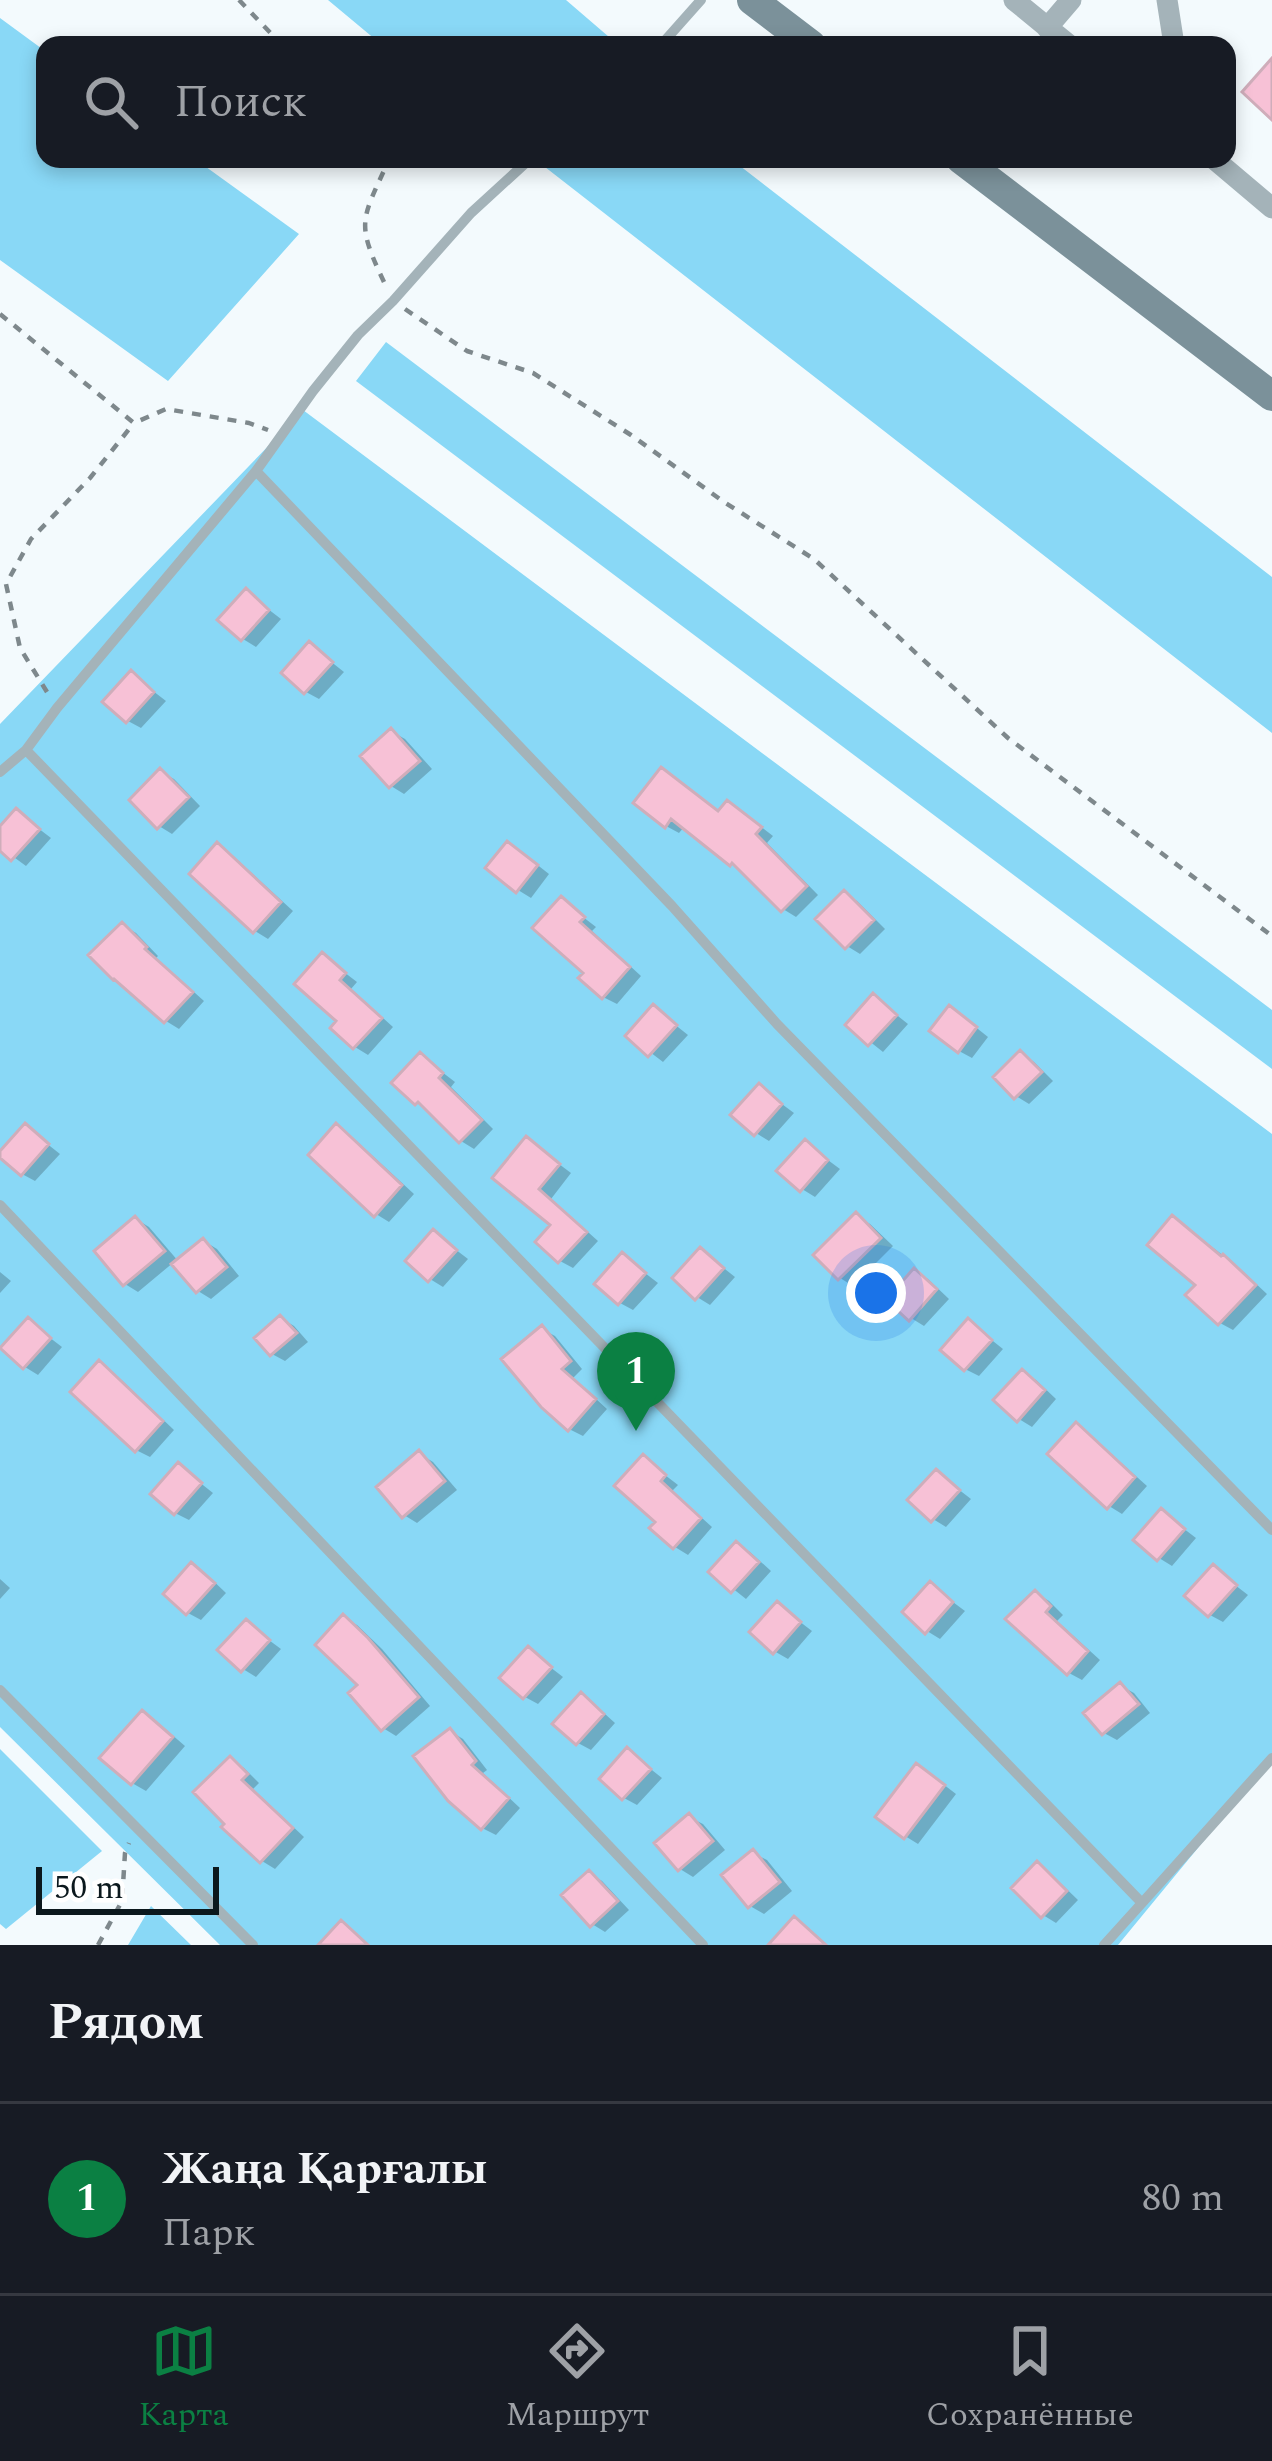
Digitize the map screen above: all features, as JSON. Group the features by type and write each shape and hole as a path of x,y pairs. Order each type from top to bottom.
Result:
{"main road":[{"path":"752,0 799,36"},
{"path":"973,168 1270,392"}],"street":[{"path":"1014,0 1057,36"},
{"path":"1047,28 1071,0"},
{"path":"1167,0 1173,36"},
{"path":"1225,168 1272,208"}],"lane":[{"path":"669,36 701,0"},
{"path":"0,772 26,750 256,471 358,335 470,213 520,168"},
{"path":"256,471 672,905 777,1024 1272,1530"},
{"path":"26,750 1142,1903"},
{"path":"0,1205 703,1945"},
{"path":"0,1690 253,1945"},
{"path":"1104,1945 1272,1758"}],"path":[{"path":"238,0 273,36"},
{"path":"383,168 364,214 366,245 393,301 467,351 533,374 814,559 1008,738 1272,937"},
{"path":"0,314 134,423"},
{"path":"0,592 31,539 90,478 134,423 166,409 249,423 281,435"},
{"path":"6,584 20,648 57,708"},
{"path":"98,1945 122,1901 125,1853 136,1826"}],"shaded area":[{"path":"328,0 566,0 608,36 371,36"},
{"path":"0,18 36,44 36,168 207,168 299,234 168,381 0,260"},
{"path":"546,168 743,168 1272,577 1272,733"},
{"path":"386,342 1272,1010 1272,1069 356,381"},
{"path":"303,410 1272,1134 1272,1758 1118,1945 220,1945 0,1727 0,724"},
{"path":"0,1749 102,1851 6,1929 0,1924"},
{"path":"151,1906 191,1945 128,1945"}],"building":[{"path":"1272,58 1272,120 1242,92"},
{"path":"246,588 269,610 241,641 217,620"},
{"path":"309,641 333,662 304,694 281,673"},
{"path":"131,670 154,692 126,723 102,702"},
{"path":"391,728 420,761 389,788 360,756"},
{"path":"661,767 718,811 727,800 762,827 756,834 807,886 781,912 732,863 730,866 671,819 665,828 633,803"},
{"path":"160,768 189,797 157,829 129,800"},
{"path":"16,808 40,829 11,861 0,851 0,826"},
{"path":"507,841 538,865 516,893 485,868"},
{"path":"217,842 281,902 253,933 189,874"},
{"path":"844,890 874,920 845,949 815,919"},
{"path":"561,896 585,917 580,922 630,967 602,999 578,978 583,973 532,928"},
{"path":"122,922 193,992 164,1023 88,955"},
{"path":"322,952 346,973 340,980 382,1018 353,1049 330,1028 336,1021 294,984"},
{"path":"873,993 897,1015 868,1046 845,1025"},
{"path":"653,1004 677,1025 648,1057 625,1036"},
{"path":"949,1005 977,1027 958,1053 929,1031"},
{"path":"1020,1050 1042,1072 1014,1099 993,1077"},
{"path":"420,1052 482,1120 459,1143 418,1102 415,1105 391,1083"},
{"path":"759,1083 782,1104 754,1136 730,1115"},
{"path":"25,1123 49,1144 21,1176 0,1158 0,1151"},
{"path":"336,1123 402,1185 374,1217 308,1155"},
{"path":"526,1136 560,1164 539,1189 587,1232 558,1263 535,1242 550,1225 492,1178"},
{"path":"805,1139 828,1160 800,1192 776,1171"},
{"path":"856,1212 881,1238 838,1280 813,1255"},
{"path":"1172,1215 1256,1285 1218,1325 1185,1295 1195,1285 1147,1245"},
{"path":"135,1216 165,1251 123,1286 94,1251"},
{"path":"433,1229 457,1250 428,1282 405,1261"},
{"path":"203,1238 227,1267 196,1293 171,1264"},
{"path":"700,1247 724,1268 695,1300 672,1278"},
{"path":"622,1252 646,1273 618,1305 594,1284"},
{"path":"914,1268 937,1289 909,1321 886,1300"},
{"path":"280,1315 297,1333 270,1356 254,1338"},
{"path":"28,1317 51,1338 23,1369 0,1348"},
{"path":"968,1318 992,1340 964,1371 940,1350"},
{"path":"542,1325 571,1361 562,1369 596,1399 568,1431 501,1359"},
{"path":"99,1360 163,1421 135,1452 70,1392"},
{"path":"1022,1369 1045,1390 1017,1422 993,1400"},
{"path":"1076,1422 1135,1477 1107,1509 1047,1454"},
{"path":"419,1450 445,1481 402,1518 376,1487"},
{"path":"643,1454 666,1475 661,1481 701,1518 673,1549 649,1528 655,1522 614,1486"},
{"path":"178,1462 202,1483 174,1515 150,1494"},
{"path":"936,1469 960,1490 931,1522 907,1500"},
{"path":"1161,1508 1185,1529 1157,1561 1133,1540"},
{"path":"736,1541 759,1562 731,1593 708,1572"},
{"path":"191,1562 215,1583 186,1615 163,1594"},
{"path":"1213,1564 1237,1585 1208,1617 1184,1596"},
{"path":"930,1581 953,1602 925,1634 902,1612"},
{"path":"1035,1590 1051,1606 1046,1612 1088,1651 1067,1675 1005,1619"},
{"path":"777,1601 801,1622 773,1654 749,1632"},
{"path":"343,1614 419,1697 381,1731 348,1693 357,1685 315,1645"},
{"path":"246,1619 270,1640 241,1672 217,1650"},
{"path":"528,1646 552,1667 523,1699 499,1678"},
{"path":"1120,1682 1139,1704 1102,1735 1083,1713"},
{"path":"581,1692 604,1714 576,1745 552,1724"},
{"path":"142,1710 173,1737 131,1785 99,1758"},
{"path":"450,1728 476,1761 472,1765 509,1798 481,1830 448,1801 413,1756"},
{"path":"627,1747 651,1769 622,1800 599,1779"},
{"path":"230,1756 248,1774 242,1780 293,1828 260,1863 221,1827 224,1824 193,1792"},
{"path":"916,1763 945,1785 904,1839 875,1817"},
{"path":"689,1813 713,1841 678,1871 654,1843"},
{"path":"753,1849 780,1882 748,1908 721,1875"},
{"path":"1037,1861 1067,1891 1041,1918 1011,1888"},
{"path":"589,1870 618,1901 590,1927 561,1895"},
{"path":"794,1916 826,1945 768,1945"},
{"path":"341,1920 368,1945 318,1945"}],"place":[{"name":"Жаңа Қарғалы","path":"636,1431"}]}
